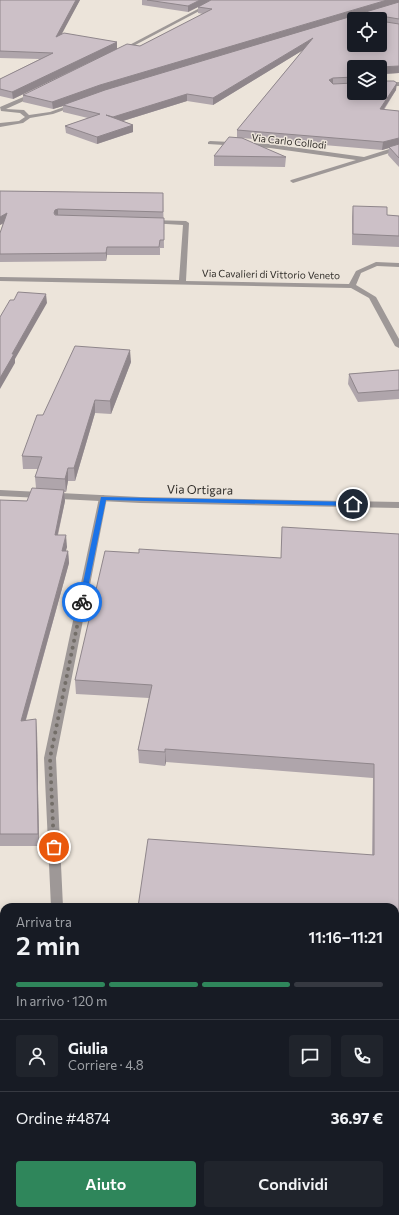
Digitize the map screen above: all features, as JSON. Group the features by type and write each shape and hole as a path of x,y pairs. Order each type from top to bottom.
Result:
{"street":[{"path":"113,55 218,0"},
{"path":"387,85 399,84"},
{"path":"0,109 39,92 19,106 17,110"},
{"path":"0,125 21,122 28,117 51,113 81,102"},
{"path":"0,109 17,110 25,113 28,117"},
{"name":"Via Carlo Collodi","path":"210,143 270,146 365,159"},
{"name":"Via Carlo Collodi","path":"294,181 399,148"},
{"path":"141,222 186,223 182,282"},
{"path":"352,286 358,272 376,264 399,265"},
{"name":"Via Cavalieri di Vittorio Veneto","path":"0,279 352,286 372,297 399,346"},
{"name":"Via Ortigara","path":"0,493 103,498 399,505"},
{"path":"57,903 50,758 103,498"}],"building":[{"path":"0,0 76,0 56,37 64,33 117,42 12,92 0,89 0,79 53,53 0,51"},
{"path":"147,0 200,0 188,6"},
{"path":"211,0 387,0 100,85 52,102 23,95 127,44 140,46 212,9 198,7"},
{"path":"399,2 399,19 387,17 387,12 366,12"},
{"path":"347,18 347,52 387,52 387,22 399,24 399,66 387,67 387,60 347,60 347,77 333,78 329,80 333,84 347,83 347,100 386,100 380,109 399,111 399,138 383,142 237,130 313,38 213,98 187,94 113,117 106,115 133,125 97,137 65,126 100,114 63,105 105,90"},
{"path":"387,81 394,81 397,83 387,98"},
{"path":"229,137 242,138 286,157 214,156"},
{"path":"399,144 399,158 389,147"},
{"path":"0,191 163,193 163,212 58,209 55,210 54,213 55,215 164,218 164,240 160,240 159,247 107,247 106,253 0,254 0,233 7,213 0,217"},
{"path":"353,206 387,207 387,215 399,216 399,236 353,234"},
{"path":"18,292 46,294 0,378 0,317 10,300 14,300"},
{"path":"75,346 130,350 110,401 95,400 74,468 68,468 65,479 35,477 42,457 22,456 37,415 43,415"},
{"path":"399,370 399,390 358,393 349,374"},
{"path":"32,488 64,490 55,535 66,535 62,551 68,551 21,721 36,719 38,834 0,834 0,500 27,501"},
{"path":"282,527 399,534 399,903 139,903 148,839 374,855 374,764 165,749 165,752 138,750 152,685 75,680 105,551 139,553 139,549 281,558"}],"way so far":[{"path":"54,847 50,758 82,602"}],"route":[{"path":"82,602 103,498 353,504"}]}
